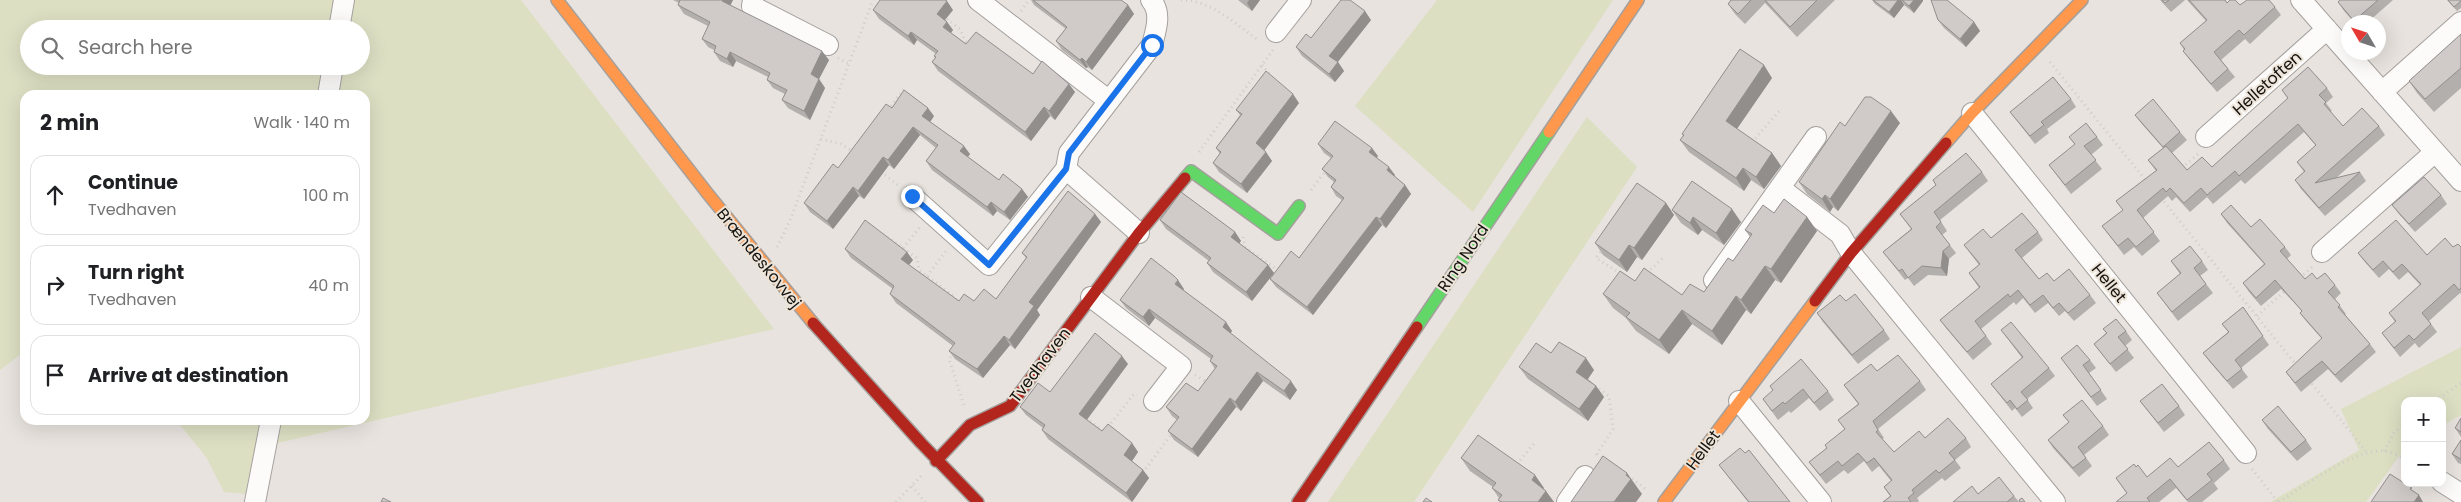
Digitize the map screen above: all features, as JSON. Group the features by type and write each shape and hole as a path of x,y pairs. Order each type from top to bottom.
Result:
{"street":[{"path":"341,20 344,0"},
{"name":"Brændeskovvej","path":"557,0 765,268 816,329 936,461 978,502"},
{"path":"753,0 752,6 828,45"},
{"path":"978,0 1108,100"},
{"path":"912,196 989,265 1066,169 1069,153 1152,45 1158,24 1157,12 1151,0"},
{"path":"1275,41 1301,0"},
{"name":"Ring Nord","path":"1298,502 1637,0"},
{"name":"Hellet","path":"1662,499 1739,401 1851,252 1972,112 2082,0"},
{"path":"2301,0 2461,181"},
{"path":"2382,92 2461,22"},
{"name":"Helletoften","path":"2206,136 2327,29"},
{"path":"329,90 331,75"},
{"name":"Hellet","path":"1972,112 2246,453"},
{"path":"1708,289 1816,137"},
{"path":"2322,252 2435,152"},
{"path":"1066,169 1139,232"},
{"path":"1191,171 1278,234 1299,206"},
{"name":"Tvedhaven","path":"936,461 970,425 1010,406 1139,232 1191,171"},
{"path":"1780,188 1840,234 1851,252 2055,502"},
{"path":"1091,296 1181,366 1154,401"},
{"path":"1739,401 1821,502"},
{"path":"255,502 270,425"},
{"path":"1566,502 1585,476"},
{"path":"2446,485 2461,494"}],"path":[{"path":"776,250 821,139 872,0"},
{"path":"1181,0 1195,0 1214,8 1275,41 1262,65 1201,147 1191,171"},
{"path":"2037,46 2149,183"},
{"path":"1262,65 1270,75 1264,83"},
{"path":"887,112 904,89"},
{"path":"1748,138 1753,143 1780,110"},
{"path":"2177,172 2207,146 2206,136"},
{"path":"821,139 841,144 857,154 852,160"},
{"path":"873,166 912,196"},
{"path":"1299,206 1330,166"},
{"path":"2155,191 2300,370"},
{"path":"903,248 931,213"},
{"path":"882,233 917,258 919,270 954,297 957,307"},
{"path":"927,276 957,236"},
{"path":"1607,243 1596,258 1624,277"},
{"path":"2297,280 2317,263 2322,252"},
{"path":"1644,278 1663,258"},
{"path":"2256,316 2290,286"},
{"path":"954,352 949,360 970,425"},
{"path":"2306,377 2368,454"},
{"path":"2441,397 2461,383"},
{"path":"1594,385 1609,396 1613,429 1597,454 1608,462"},
{"path":"1105,431 1134,394 1154,401"},
{"path":"2384,451 2394,433 2401,427"},
{"path":"1517,464 1536,441"},
{"path":"2246,453 2246,461 2278,502 2342,464 2368,454 2384,451 2401,457"},
{"path":"1511,459 1525,469"},
{"path":"896,502 936,461"},
{"path":"1621,471 1662,499"},
{"path":"912,486 925,502"}],"green space":[{"path":"0,0 338,0 335,20 20,20 20,75 324,75 322,90 20,90 20,355 0,370"},
{"path":"350,0 521,0 774,329 370,422 370,90 334,90 336,75 370,75 370,20 347,20"},
{"path":"1437,0 1613,0 1473,212 1355,106"},
{"path":"1587,117 1637,167 1414,502 1328,502"},
{"path":"2461,347 2461,415 2446,424 2446,397 2401,397 2401,454 2366,502 2270,502 2359,450 2341,409"},
{"path":"180,425 259,425 246,494 224,492 206,457"},
{"path":"276,425 356,425 273,444"}],"building":[{"path":"680,0 723,0 822,51 811,74 819,79 804,111 782,100 787,90 767,80 770,73 730,52 727,59 714,52 716,46 702,39 710,22 678,5"},
{"path":"880,0 945,0 947,1 937,14 947,22 943,27 966,44 976,32 1033,74 1042,61 1069,84 1049,111 1044,107 1025,132 932,62 938,51 911,32 908,36 873,10"},
{"path":"1033,0 1121,0 1128,5 1086,62 1082,58 1080,60 1056,41 1067,27"},
{"path":"1341,0 1350,0 1365,11 1329,56 1338,62 1329,74 1296,47 1306,34 1311,38"},
{"path":"1731,0 1751,0 1738,14 1728,4"},
{"path":"1765,0 1817,0 1790,27"},
{"path":"1873,0 1898,0 1889,12"},
{"path":"1902,0 1914,0 1909,6"},
{"path":"1931,0 1947,0 1974,22 1960,39 1938,20"},
{"path":"2189,0 2225,0 2227,3 2230,0 2235,0 2240,5 2247,0 2269,0 2275,7 2244,35 2239,30 2214,52 2228,69 2211,84 2183,51 2185,49 2180,43 2207,20"},
{"path":"2340,0 2378,0 2361,15 2349,15 2338,2"},
{"path":"2448,0 2461,0 2461,1 2454,7"},
{"path":"2461,34 2461,68 2425,99 2409,81"},
{"path":"1740,49 1764,65 1726,121 1772,153 1756,177 1743,168 1736,178 1680,140 1684,135 1682,134"},
{"path":"2308,67 2327,88 2319,95 2326,102 2324,104 2343,126 2362,108 2379,126 2315,183 2360,172 2319,208 2295,180 2305,171 2297,162 2316,145 2298,124 2239,176 2235,171 2207,195 2201,188 2184,203 2170,188 2166,192 2163,188 2137,210 2154,232 2136,247 2128,238 2118,246 2102,226 2123,210 2116,201 2157,170 2148,160 2166,146 2187,170 2202,157 2212,167 2288,98 2282,90"},
{"path":"1266,71 1293,94 1256,143 1266,152 1241,184 1213,163 1221,152 1216,148 1242,114 1236,110"},
{"path":"2053,77 2071,99 2041,122 2044,125 2030,136 2010,112"},
{"path":"904,90 928,108 922,116 964,146 960,151 999,180 1003,174 1022,189 1004,212 991,202 987,207 926,161 938,145 913,127 888,160 883,157 858,191 853,187 827,221 804,203 833,164 838,168 886,104 892,108"},
{"path":"1865,97 1871,97 1891,111 1830,199 1825,195 1822,199 1799,182 1840,122 1845,126"},
{"path":"2153,99 2180,132 2163,147 2135,115"},
{"path":"1335,121 1372,148 1369,152 1389,167 1387,170 1405,185 1380,219 1376,217 1307,307 1270,279 1291,251 1299,258 1344,198 1331,187 1336,180 1322,169 1333,156 1318,144"},
{"path":"2086,123 2097,137 2084,146 2096,160 2065,185 2049,165 2075,144 2069,137"},
{"path":"1966,153 1982,172 1934,212 1941,222 1936,227 1950,245 1943,251 1941,268 1922,266 1908,278 1902,269 1899,271 1883,252 1912,229 1900,214 1936,185 1933,180"},
{"path":"2424,177 2441,195 2409,224 2392,205"},
{"path":"1692,181 1732,209 1716,233 1693,217 1690,223 1672,210"},
{"path":"1637,183 1666,203 1634,248 1629,245 1619,260 1595,243"},
{"path":"1068,191 1095,214 1029,302 1034,306 1009,340 1004,336 977,369 949,351 955,343 890,294 894,286 845,249 865,220 907,252 901,259 959,301 964,294 974,301 984,289 996,299 1027,257 1022,253"},
{"path":"1181,192 1235,232 1231,237 1268,265 1246,292 1207,263 1211,258 1160,220"},
{"path":"1784,199 1807,217 1771,269 1765,266 1741,300 1736,296 1712,331 1682,310 1659,340 1626,317 1630,313 1603,294 1620,271 1635,281 1644,268 1682,295 1690,284 1704,292 1728,258 1733,261 1752,234 1745,230 1763,205 1774,213"},
{"path":"2231,205 2251,227 2260,219 2285,247 2280,251 2305,279 2312,273 2317,279 2325,273 2335,285 2328,292 2340,305 2338,307 2370,344 2335,375 2322,361 2295,383 2286,372 2322,338 2275,280 2256,298 2243,283 2265,264 2221,214"},
{"path":"2022,213 2038,232 2015,250 2039,279 2047,273 2054,281 2069,269 2090,295 2068,313 2059,303 2053,308 2043,295 2030,305 2018,290 2010,297 2008,294 1975,321 1986,336 1967,352 1940,320 1980,287 1969,273 1980,264 1964,245 1983,229 1991,238"},
{"path":"2396,220 2427,255 2445,238 2453,247 2458,244 2461,247 2461,288 2459,290 2454,284 2422,313 2431,324 2414,340 2409,335 2394,348 2382,333 2396,321 2389,313 2421,284 2402,264 2393,272 2383,261 2373,270 2358,253"},
{"path":"2190,246 2202,261 2194,268 2206,284 2172,312 2157,293 2181,273 2171,261"},
{"path":"1151,258 1178,280 1175,284 1226,322 1223,327 1291,381 1284,391 1257,372 1235,402 1230,398 1192,449 1168,431 1179,417 1166,407 1186,383 1198,391 1217,366 1210,361 1213,356 1149,309 1143,317 1120,300"},
{"path":"1855,294 1884,330 1852,355 1817,313 1840,295 1846,301"},
{"path":"2243,307 2263,336 2235,360 2242,369 2227,381 2203,353 2229,332 2222,324"},
{"path":"2116,319 2126,331 2118,337 2128,349 2110,364 2094,344 2107,333 2103,329"},
{"path":"2011,322 2049,368 2021,392 2028,400 2017,409 2010,400 2007,403 1991,384 2023,357 2001,330"},
{"path":"1095,333 1122,356 1079,414 1102,431 1108,424 1132,443 1124,455 1143,470 1126,493 1042,430 1045,425 1020,407 1038,383 1050,392"},
{"path":"1559,342 1586,358 1576,372 1596,386 1579,409 1519,367 1536,343 1551,353"},
{"path":"2077,345 2090,360 2083,365 2101,390 2091,397 2061,358"},
{"path":"1898,355 1920,381 1873,421 1878,430 1876,432 1894,452 1919,431 1925,438 1948,418 1966,438 1949,453 1955,460 1939,473 1936,470 1912,490 1914,493 1908,498 1911,502 1883,502 1891,496 1884,487 1892,480 1874,458 1867,463 1858,453 1842,466 1838,461 1820,475 1809,462 1827,448 1825,445 1845,429 1838,420 1859,404 1844,385 1871,364 1877,371"},
{"path":"1801,359 1828,391 1814,403 1803,389 1785,404 1783,402 1772,411 1763,399 1773,390 1770,386"},
{"path":"2162,384 2179,406 2158,423 2140,401"},
{"path":"2082,400 2103,426 2078,447 2086,458 2073,468 2048,440 2069,422 2063,415"},
{"path":"2278,406 2306,440 2291,452 2262,420"},
{"path":"2461,418 2461,432 2455,428"},
{"path":"1478,435 1535,475 1532,480 1546,491 1538,502 1502,502 1498,500 1502,495 1492,488 1496,483 1461,458"},
{"path":"2461,440 2461,459 2452,454"},
{"path":"2209,442 2224,460 2207,474 2212,480 2187,500 2170,479 2147,498 2150,502 2116,502 2127,493 2116,478 2134,464 2136,467 2138,465 2147,477 2170,458 2178,467"},
{"path":"1740,448 1745,453 1749,450 1790,502 1749,502 1719,465"},
{"path":"1603,456 1627,473 1626,475 1631,479 1614,502 1571,502"},
{"path":"2390,474 2401,481 2401,487 2410,487 2412,488 2410,489 2419,495 2414,502 2371,502"},
{"path":"1999,477 2014,496 2007,502 1953,502 1972,486 1978,494"},
{"path":"383,498 391,502 381,502"},
{"path":"1426,498 1432,502 1423,502"}],"traffic: fast":[{"path":"1417,327 1549,132"},
{"path":"1185,178 1191,171 1278,234 1299,206"}],"traffic: slow":[{"path":"557,0 708,194 813,323"},
{"path":"1549,132 1638,0"},
{"path":"1946,143 1972,113 2082,0"},
{"path":"1664,502 1815,301"}],"traffic: jam":[{"path":"1815,301 1851,253 1946,143"},
{"path":"936,461 970,425 1010,406 1139,233 1185,178"},
{"path":"813,323 921,443 978,502"},
{"path":"1298,502 1417,327"}],"route":[{"path":"912,196 989,265 1066,169 1069,153 1152,45"}]}
